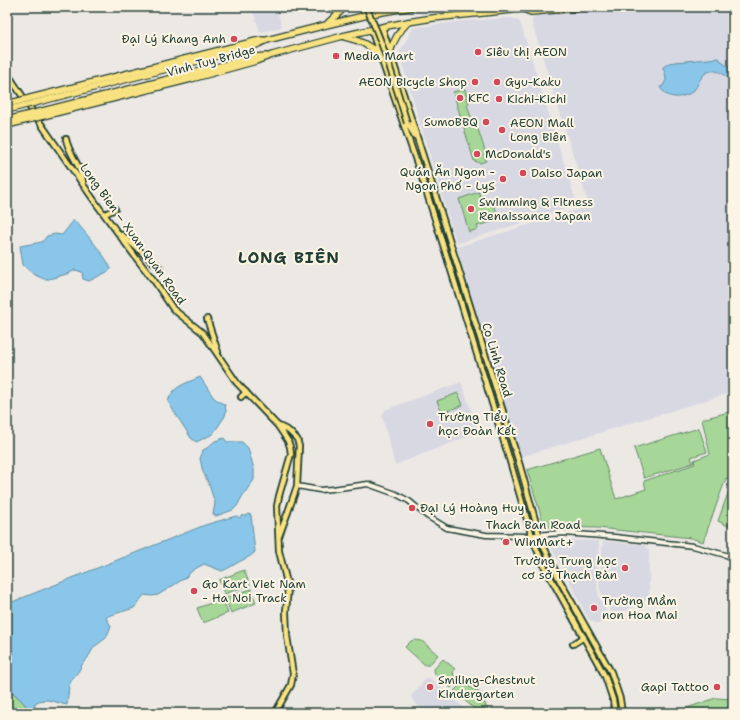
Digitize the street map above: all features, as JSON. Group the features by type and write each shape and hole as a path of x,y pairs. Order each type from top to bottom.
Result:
{"highway":[{"path":"326,24 346,7"},
{"name":"Vinh Tuy Bridge","path":"7,104 185,59 252,47 267,40 365,15 375,10 412,7"},
{"name":"Vinh Tuy Bridge","path":"7,126 190,79 255,57 272,55 371,29 408,22 523,9 531,12 591,7"},
{"path":"390,52 393,44 408,22"},
{"path":"343,36 363,43 375,50 380,55"},
{"name":"Vinh Tuy Bridge","path":"7,110 227,51"},
{"name":"Vinh Tuy Bridge","path":"7,120 230,66"}],"main road":[{"path":"362,7 365,15"},
{"path":"366,7 376,27 384,50 407,123 410,144"},
{"name":"Co Linh Road","path":"382,27 520,466 541,541 550,562 610,672 620,699 622,713"},
{"name":"Co Linh Road","path":"371,29 441,240 504,443 531,536 543,564 605,676 613,700 615,713"},
{"path":"380,55 390,52"},
{"name":"Long Bien – Xuan Quan Road","path":"7,73 83,184 173,309 203,333 237,383 278,426 288,441 291,450 278,501 278,537 281,561 288,587 286,612 287,636 293,674 291,685 276,712"},
{"path":"407,123 419,142"},
{"path":"66,139 67,147 82,174 83,184"},
{"path":"105,214 115,209"},
{"path":"116,230 160,268"},
{"path":"207,319 219,355"},
{"path":"241,397 246,392"},
{"path":"278,426 289,431 297,439 299,452 297,486 278,537"},
{"name":"Thach Ban Road","path":"297,486 320,490 332,490 368,484 396,494 447,528 486,535 531,536 564,533 615,537 693,546 733,557"},
{"path":"573,644 584,637"}],"shaded area":[{"path":"251,7 276,7 282,27 262,32 260,31"},
{"path":"641,7 733,7 733,392 520,457 496,382 457,247 589,206 532,19 538,14"},
{"path":"512,18 520,22 575,198 571,207 459,243 455,239 399,53 413,28 464,21"},
{"name":"Trường Tiểu học Đoàn Kết","path":"461,382 479,432 395,465 382,416 385,410"},
{"path":"553,540 599,541 597,587 599,597 610,618 598,624 589,620 550,545"},
{"name":"Trường Trung học cơ sở Thạch Bàn","path":"603,541 645,545 649,550 649,595 645,601 613,617 599,586"},
{"name":"Smiling-Chestnut Kindergarten","path":"427,678 430,678 470,713 426,713 413,701 411,696"}],"green space":[{"path":"465,89 469,104 467,105 473,123 476,123 486,154 484,154 486,161 480,163 474,161 453,92"},
{"path":"479,192 480,197 494,206 499,217 496,218 497,221 477,226 478,229 469,232 459,199"},
{"path":"458,393 463,405 442,413 437,401"},
{"path":"733,411 733,523 730,522 728,526 718,521 732,482 726,478 703,542 691,538 598,528 549,527 543,522 527,470 600,448 616,499 646,489 644,481 695,464 694,460 710,454 702,419"},
{"path":"699,428 707,452 691,457 693,463 644,478 634,448"},
{"path":"244,570 250,585 224,594 219,580"},
{"path":"251,589 256,603 231,613 225,598"},
{"path":"223,599 228,613 203,623 197,608"},
{"path":"411,641 422,641 438,655 429,665 425,665 405,647"},
{"path":"443,659 455,669 453,672 454,676 459,680 451,688 435,674 434,669"},
{"path":"462,683 482,694 481,698 486,705 485,706 495,713 479,713 454,691"},
{"path":"7,685 9,689 33,713 7,713"},
{"path":"716,698 733,699 733,713 672,713"}],"water":[{"path":"719,58 733,70 733,81 730,82 724,75 717,71 709,72 705,74 693,91 680,97 667,95 660,87 663,86 666,80 665,72 662,68 669,63"},
{"path":"74,220 101,252 111,269 89,281 83,279 82,272 75,270 70,273 44,279 33,274 23,265 20,246 42,242 47,236 55,234 62,235"},
{"path":"200,377 214,398 225,405 226,411 225,416 215,431 211,435 196,442 191,438 168,402 176,389"},
{"path":"224,438 227,442 242,442 248,448 254,469 254,480 233,510 216,516 213,514 215,503 203,472 200,459 203,450 215,441"},
{"path":"248,514 251,515 255,552 251,556 222,571 204,564 158,595 144,595 134,608 108,616 106,618 111,626 106,638 94,647 72,679 69,686 67,705 43,700 35,703 36,713 33,713 9,689 7,685 7,604 205,525 236,516 240,518 242,515 245,516"}],"place":[{"name":"Đại Lý Khang Anh","path":"234,39"},
{"name":"Siêu thị AEON","path":"478,52"},
{"name":"Media Mart","path":"336,56"},
{"name":"AEON Bicycle Shop","path":"475,82"},
{"name":"Gyu-Kaku","path":"497,82"},
{"name":"KFC","path":"460,98"},
{"name":"Kichi-Kichi","path":"499,99"},
{"name":"SumoBBQ","path":"486,122"},
{"name":"AEON Mall Long Biên","path":"502,130"},
{"name":"McDonald's","path":"477,154"},
{"name":"Daiso Japan","path":"523,173"},
{"name":"Quán Ăn Ngon - Ngon Phố - LyS","path":"503,179"},
{"name":"Swimming & Fitness Renaissance Japan","path":"471,209"},
{"name":"Trường Tiểu học Đoàn Kết","path":"430,424"},
{"name":"Đại Lý Hoàng Huy","path":"412,508"},
{"name":"WinMart+","path":"506,542"},
{"name":"Trường Trung học cơ sở Thạch Bàn","path":"625,568"},
{"name":"Go Kart Viet Nam - Ha Noi Track","path":"194,591"},
{"name":"Trường Mầm non Hoa Mai","path":"594,608"},
{"name":"Smiling-Chestnut Kindergarten","path":"430,687"},
{"name":"Gapi Tattoo","path":"717,687"}],"district":[{"name":"LONG BIÊN","path":"289,257"}]}
